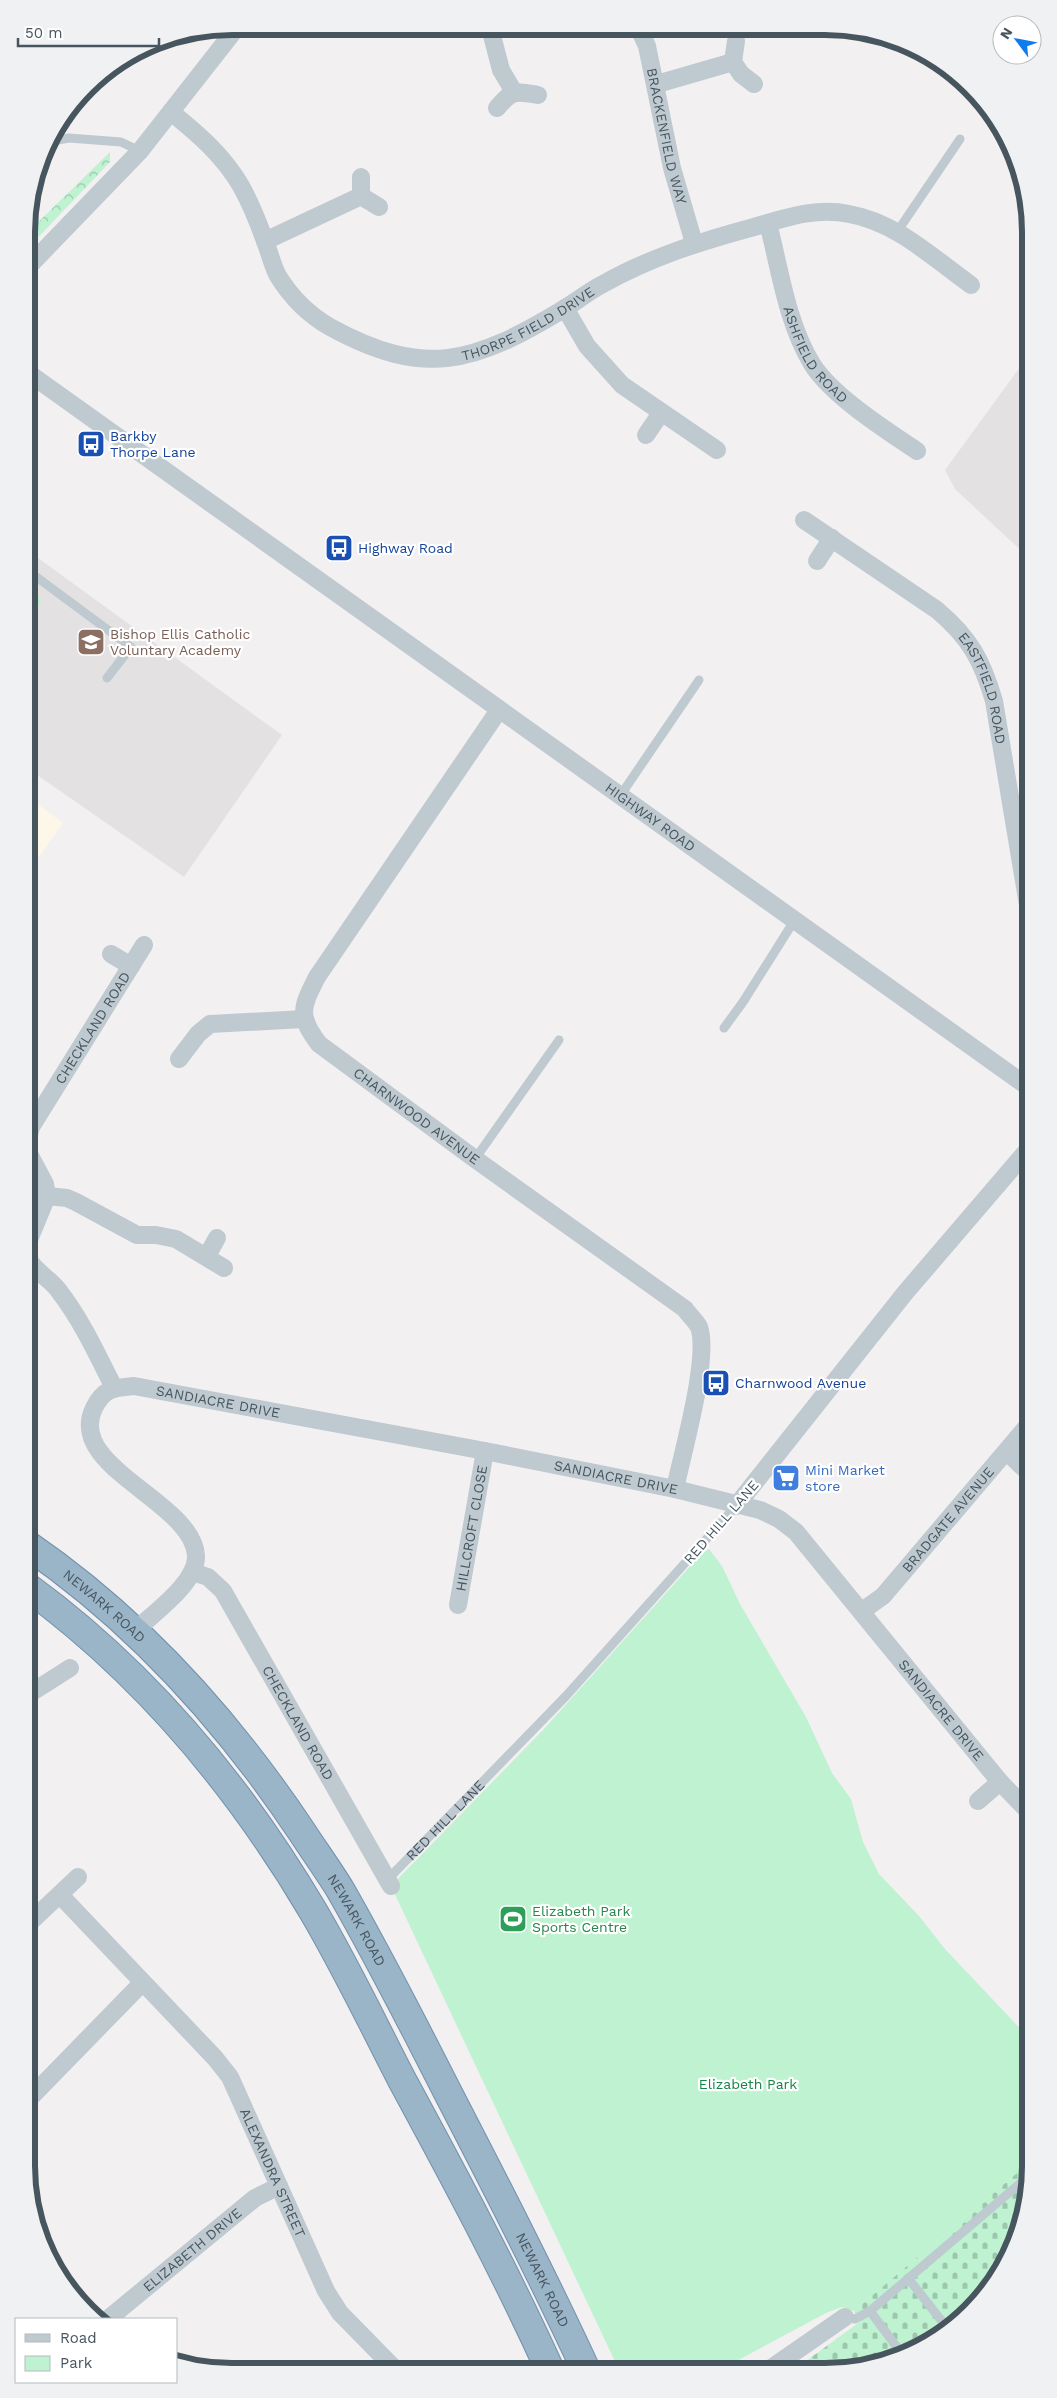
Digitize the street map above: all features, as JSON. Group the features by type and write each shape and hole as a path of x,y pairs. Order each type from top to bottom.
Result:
{"highway":[{"name":"NEWARK ROAD","path":"35,1551 96,1595 135,1631 213,1713 280,1799 340,1889 537,2264 583,2363"},
{"path":"35,1592 130,1674 191,1738 255,1823 317,1920 510,2283 547,2363"}],"street":[{"path":"35,260 140,151 231,35"},
{"path":"492,35 501,70 514,92"},
{"name":"BRACKENFIELD WAY","path":"642,35 647,46 657,84 672,168 694,243"},
{"path":"736,41 732,62 741,74 754,84"},
{"path":"657,84 732,62"},
{"path":"497,108 506,96 514,92 538,95"},
{"name":"THORPE FIELD DRIVE","path":"171,112 200,135 225,161 241,186 265,241 277,275 300,305 327,325 366,345 395,354 431,360 462,357 490,348 565,308 603,284 648,262 694,243 804,212 827,211 850,214 874,221 897,232 971,284"},
{"path":"361,177 361,196"},
{"path":"265,241 361,196"},
{"path":"361,196 379,207"},
{"name":"ASHFIELD ROAD","path":"768,223 794,327 814,366 844,397 918,451"},
{"path":"565,308 587,346 622,385 717,450"},
{"name":"HIGHWAY ROAD","path":"35,378 794,920 1022,1079"},
{"path":"646,435 661,413"},
{"name":"EASTFIELD ROAD","path":"804,520 937,610 957,627 971,644 985,669 994,701 1022,863"},
{"path":"817,561 832,538"},
{"path":"179,1059 198,1034 210,1024 304,1019 304,1003 316,977 499,710"},
{"name":"CHECKLAND ROAD","path":"35,1102 131,966 144,944"},
{"name":"CHECKLAND ROAD","path":"111,954 131,966"},
{"name":"CHARNWOOD AVENUE","path":"304,1019 309,1031 319,1044 475,1159 685,1309 699,1326 702,1343 701,1369 675,1489"},
{"name":"RED HILL LANE","path":"736,1506 905,1293 1022,1155"},
{"name":"CHECKLAND ROAD","path":"35,1165 45,1184 47,1196"},
{"path":"35,1231 47,1196 67,1198 137,1235 176,1238 224,1268"},
{"path":"207,1256 217,1238"},
{"path":"35,1263 79,1317 114,1388 101,1395 92,1411 89,1430 93,1443 105,1458 184,1528 194,1545 196,1557 192,1572 185,1585 135,1631"},
{"name":"SANDIACRE DRIVE","path":"114,1388 134,1386 485,1451 675,1489 736,1506 760,1510 779,1519 796,1532 1000,1782 1022,1805"},
{"name":"BRADGATE AVENUE","path":"862,1611 883,1596 1022,1434"},
{"name":"HILLCROFT CLOSE","path":"458,1605 485,1451"},
{"path":"1007,1452 1022,1466"},
{"name":"CHECKLAND ROAD","path":"192,1572 208,1577 223,1591 390,1882"},
{"path":"35,1686 70,1668"},
{"path":"978,1801 1000,1782"},
{"path":"35,1918 78,1878"},
{"name":"ALEXANDRA STREET","path":"60,1895 142,1983 216,2058 230,2077 326,2291 340,2312 383,2363"},
{"path":"35,2093 142,1983"},
{"name":"ELIZABETH DRIVE","path":"109,2318 255,2198 279,2186"},
{"path":"779,2363 845,2317"}],"lane":[{"path":"58,139 68,138 121,142 140,151"},
{"path":"897,232 960,140"},
{"path":"35,576 131,647 106,678"},
{"path":"620,796 699,680"},
{"path":"724,1028 743,1002 794,920"},
{"path":"475,1159 559,1040"},
{"name":"RED HILL LANE","path":"390,1882 566,1696 736,1506"},
{"path":"845,2317 855,2319 870,2311 1021,2182"},
{"path":"908,2278 943,2323"},
{"path":"870,2311 898,2349"}],"shaded area":[{"path":"1022,364 1022,552 955,489 945,470"},
{"name":"Bishop Ellis Catholic Voluntary Academy","path":"35,556 282,735 184,877 35,774"},
{"path":"35,802 63,823 35,863"}],"green space":[{"path":"110,152 110,162 35,241 35,225"},
{"path":"35,595 42,600 35,610"},
{"name":"Elizabeth Park","path":"709,1549 722,1566 740,1604 806,1717 832,1773 851,1799 863,1842 879,1874 919,1916 945,1949 1022,2031 1022,2169 854,2311 842,2307 826,2313 733,2363 616,2363 391,1886 544,1729 702,1553"},
{"path":"1022,2169 1015,2217 1002,2253 981,2286 955,2314 923,2337 888,2353 838,2363 803,2363 861,2321 854,2311"}],"place":[{"name":"Barkby Thorpe Lane","path":"91,444"},
{"name":"Highway Road","path":"339,548"},
{"name":"Bishop Ellis Catholic Voluntary Academy","path":"91,642"},
{"name":"Charnwood Avenue","path":"716,1383"},
{"name":"Mini Market store","path":"786,1478"},
{"name":"Elizabeth Park Sports Centre","path":"513,1919"}]}
